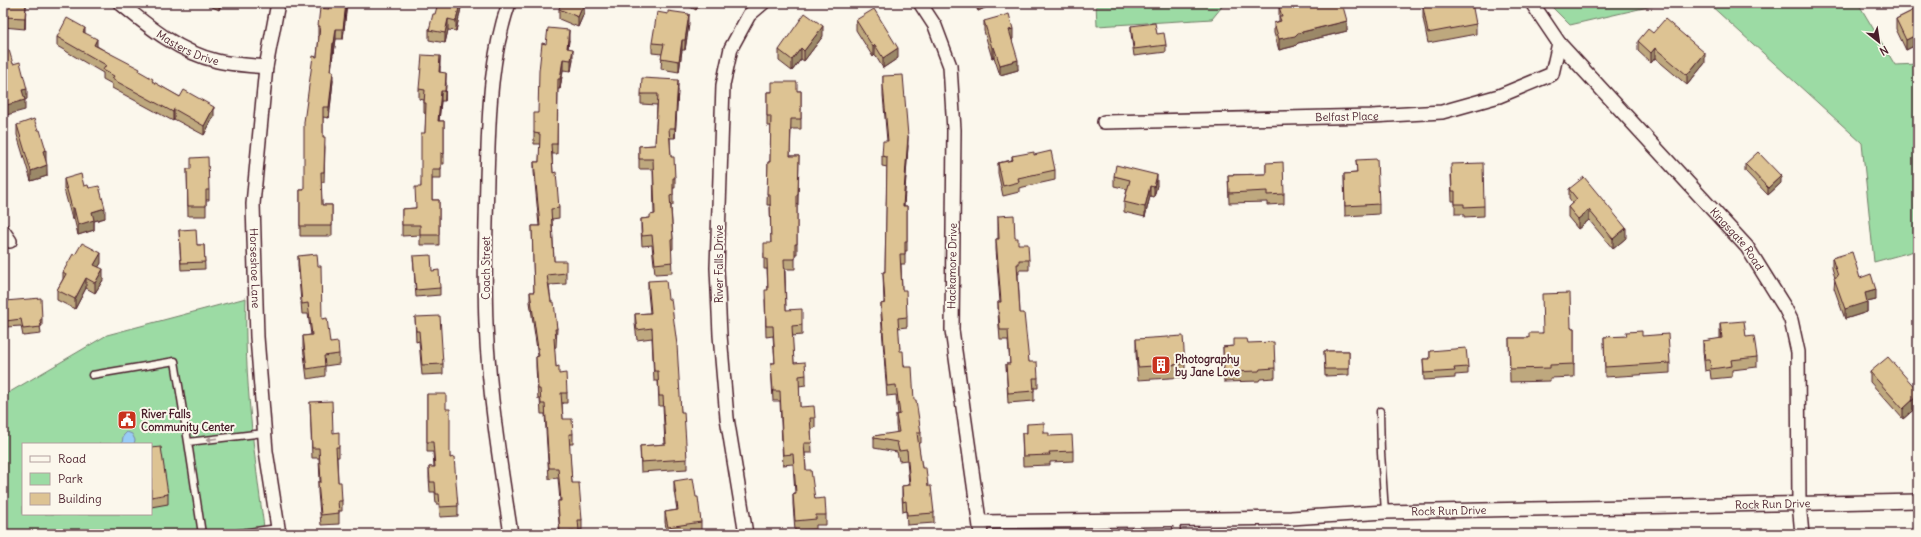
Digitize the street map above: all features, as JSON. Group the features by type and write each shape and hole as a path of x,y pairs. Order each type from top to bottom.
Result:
{"street":[{"name":"Masters Drive","path":"120,3 155,32 187,51 217,61 266,67"},
{"name":"Horseshoe Lane","path":"278,3 266,67 253,204 257,337 264,433 278,531"},
{"name":"Coach Street","path":"509,3 502,22 490,92 486,253 486,325 496,442 511,534"},
{"name":"River Falls Drive","path":"746,534 727,418 720,335 717,268 722,93 731,48 749,15 763,3"},
{"name":"Hackamore Drive","path":"920,3 935,26 950,66 954,130 952,330 980,528"},
{"name":"Kingsgate Road","path":"1532,3 1559,43 1747,247 1785,308 1791,320 1798,352 1799,503 1802,534"},
{"name":"Belfast Place","path":"1104,122 1372,116 1442,112 1499,96 1552,74 1559,43"},
{"name":"Rock Run Drive","path":"980,528 1176,520 1291,518 1385,512 1918,501"}],"lane":[{"path":"92,374 175,360 202,534"},
{"path":"1380,411 1385,512"},
{"path":"188,442 264,433"},
{"path":"1176,520 1177,534"},
{"path":"232,534 278,531"}],"green space":[{"path":"1096,3 1225,3 1212,19 1097,26"},
{"path":"1548,3 1665,3 1570,25"},
{"path":"1708,3 1858,3 1895,65 1918,64 1918,250 1874,262 1862,143"},
{"name":"River Falls Community Center","path":"246,298 248,387 265,534 3,534 3,396 107,335"}],"water":[{"path":"127,432 132,434 135,440 134,443 122,443 123,436"}],"building":[{"path":"3,3 26,3 25,18 3,17"},
{"path":"329,3 346,3 343,29 336,29 333,43 330,71 333,71 329,107 323,107 323,137 325,137 324,172 321,172 322,205 332,205 332,226 300,226 300,190 304,190 304,122 313,56 317,57 320,8 329,9"},
{"path":"438,3 460,3 456,21 448,19 445,33 429,30 433,14 435,14"},
{"path":"561,3 584,3 578,17 559,9"},
{"path":"1284,3 1342,3 1347,21 1279,39 1274,23 1281,21 1279,16 1282,16 1279,7 1285,5"},
{"path":"1446,3 1472,3 1476,24 1428,33 1423,7"},
{"path":"1918,8 1918,34 1906,40 1896,19"},
{"path":"874,9 898,48 883,58 875,45 873,47 856,20"},
{"path":"668,11 689,14 685,40 682,40 679,61 661,58 664,44 652,43 657,12 668,14"},
{"path":"805,13 823,26 804,51 801,48 792,60 779,50"},
{"path":"1009,14 1013,29 1009,30 1018,60 1000,65 994,47 992,48 984,21"},
{"path":"67,18 85,28 83,32 97,39 94,45 140,69 139,71 153,79 152,81 180,97 184,90 214,107 204,126 174,109 173,112 112,79 114,76 103,70 106,65 57,37"},
{"path":"1665,19 1705,53 1687,75 1655,48 1651,53 1638,41 1648,29 1653,33"},
{"path":"1155,23 1157,34 1164,33 1166,45 1134,49 1131,26"},
{"path":"548,28 569,30 567,48 573,49 571,60 563,59 560,79 558,79 557,144 551,144 553,173 556,172 559,208 551,209 554,261 566,261 566,273 547,275 551,302 554,302 557,329 555,329 556,337 554,338 556,367 559,366 559,374 566,373 567,393 561,393 563,419 572,419 573,434 569,434 572,483 579,483 582,520 578,520 579,531 560,533 558,501 561,501 558,468 549,468 545,404 541,404 540,389 538,389 536,357 539,356 530,292 534,292 532,226 540,226 534,162 539,162 540,134 534,133 534,113 538,113 539,71 542,43 546,44"},
{"path":"9,50 13,64 20,62 27,89 22,90 25,100 3,106 3,51"},
{"path":"422,55 440,56 439,72 446,73 445,91 441,91 438,121 444,121 444,154 441,153 441,169 432,169 432,200 439,200 439,235 420,235 420,225 402,225 402,209 416,208 415,187 421,187 421,133 425,133 426,103 424,103 425,90 419,89"},
{"path":"903,75 908,136 903,206 907,206 907,241 905,241 905,254 900,254 902,290 906,290 907,317 898,318 900,351 903,351 904,367 912,367 914,400 916,400 921,433 917,433 922,468 926,468 928,486 931,486 934,513 907,515 906,501 903,502 902,486 910,485 907,450 899,451 897,442 874,438 874,436 899,432 896,415 900,414 896,385 887,386 881,304 885,303 883,272 885,272 887,157 882,156 883,141 888,141 883,76"},
{"path":"642,78 678,80 675,128 669,128 671,157 674,157 675,178 673,178 673,195 670,196 673,239 671,240 672,262 655,264 652,235 642,236 641,219 650,218 650,215 655,214 653,159 639,159 639,146 655,145 658,94 641,94"},
{"path":"772,82 797,82 797,91 801,91 801,119 791,119 790,156 799,156 797,244 795,244 795,259 784,259 786,310 802,309 802,325 792,326 794,363 805,362 806,375 799,376 800,407 814,406 815,418 810,418 812,443 804,443 806,470 811,470 815,499 825,498 826,515 816,515 816,519 795,521 793,494 796,493 793,454 783,455 780,391 773,391 771,363 775,363 773,326 766,326 765,290 768,290 767,259 764,259 764,243 771,243 770,194 767,194 768,162 770,162 771,116 767,116 767,92 772,92"},
{"path":"34,119 38,130 40,130 46,150 43,151 47,165 31,171 17,125"},
{"path":"1051,151 1055,170 1018,178 1019,182 1003,186 998,163 1013,160 1012,156 1034,152 1034,155"},
{"path":"1758,152 1781,176 1768,188 1745,164"},
{"path":"208,157 209,190 206,190 206,206 188,206 187,169 191,169 191,158"},
{"path":"1377,159 1379,204 1345,206 1344,174 1357,173 1356,160"},
{"path":"1283,162 1284,194 1267,195 1267,191 1229,193 1228,175 1266,174 1266,163"},
{"path":"1483,163 1484,206 1464,207 1464,204 1455,204 1455,191 1452,191 1451,164"},
{"path":"1116,165 1157,175 1154,187 1150,186 1145,207 1124,202 1130,180 1114,176"},
{"path":"81,174 84,186 88,185 89,188 99,186 105,208 92,212 94,220 78,225 64,179"},
{"path":"1584,177 1626,228 1613,239 1589,210 1578,219 1568,207 1577,199 1569,189"},
{"path":"1014,215 1015,238 1018,238 1018,244 1028,244 1029,260 1019,260 1019,264 1017,264 1020,313 1024,313 1029,362 1037,362 1038,378 1033,378 1034,391 1008,393 1006,364 1010,364 1008,330 1000,330 998,302 1001,302 996,239 999,239 998,216"},
{"path":"196,229 197,245 204,245 205,262 181,263 179,230"},
{"path":"82,243 101,253 94,265 103,269 95,283 86,278 75,299 57,290 66,274 63,272 73,254 75,255"},
{"path":"1852,252 1860,278 1871,274 1876,290 1865,293 1867,302 1845,309 1834,278 1838,276 1832,258"},
{"path":"317,254 318,266 321,266 322,319 327,318 330,343 338,342 339,354 324,356 325,366 307,369 303,336 312,335 308,303 302,304 298,256"},
{"path":"431,255 432,271 439,270 440,288 416,290 413,256"},
{"path":"666,280 668,299 671,299 677,345 681,412 684,412 687,459 641,462 640,446 666,444 663,396 659,396 658,371 654,371 652,328 637,330 635,314 651,313 648,281"},
{"path":"1570,293 1571,328 1574,328 1574,364 1550,365 1550,368 1510,369 1509,338 1529,338 1529,333 1543,333 1542,294"},
{"path":"41,298 41,327 23,329 21,319 6,321 5,301"},
{"path":"440,316 443,364 422,365 419,331 416,331 415,317"},
{"path":"1744,321 1746,337 1754,336 1757,357 1731,360 1732,366 1711,369 1710,360 1705,360 1703,341 1722,338 1720,323"},
{"path":"1642,331 1642,336 1668,334 1670,363 1605,367 1604,337 1627,336 1626,332"},
{"path":"1183,336 1185,364 1138,367 1136,339"},
{"path":"1234,339 1247,339 1248,343 1274,342 1275,368 1260,369 1259,371 1224,372 1223,347 1234,346"},
{"path":"1466,348 1468,367 1454,368 1455,371 1424,373 1423,359 1430,359 1430,351"},
{"path":"1324,351 1349,351 1349,369 1325,369"},
{"path":"1888,357 1918,391 1918,395 1903,409 1870,372"},
{"path":"427,394 446,394 446,409 450,409 450,458 454,457 458,506 440,507 439,494 436,494 435,482 430,482 429,467 435,467 433,442 427,442"},
{"path":"332,401 333,433 339,432 339,447 336,447 338,482 341,482 342,501 338,501 339,513 321,515 318,482 321,482 319,448 312,448 310,402"},
{"path":"1044,423 1044,433 1049,433 1049,436 1072,435 1073,451 1049,452 1050,455 1023,456 1022,433 1027,433 1027,424"},
{"path":"161,447 168,494 152,497 152,448"},
{"path":"693,478 696,497 698,497 701,522 668,527 665,512 678,510 674,481"}],"place":[{"name":"Photography by Jane Love","path":"1161,365"},
{"name":"River Falls Community Center","path":"127,420"}]}
